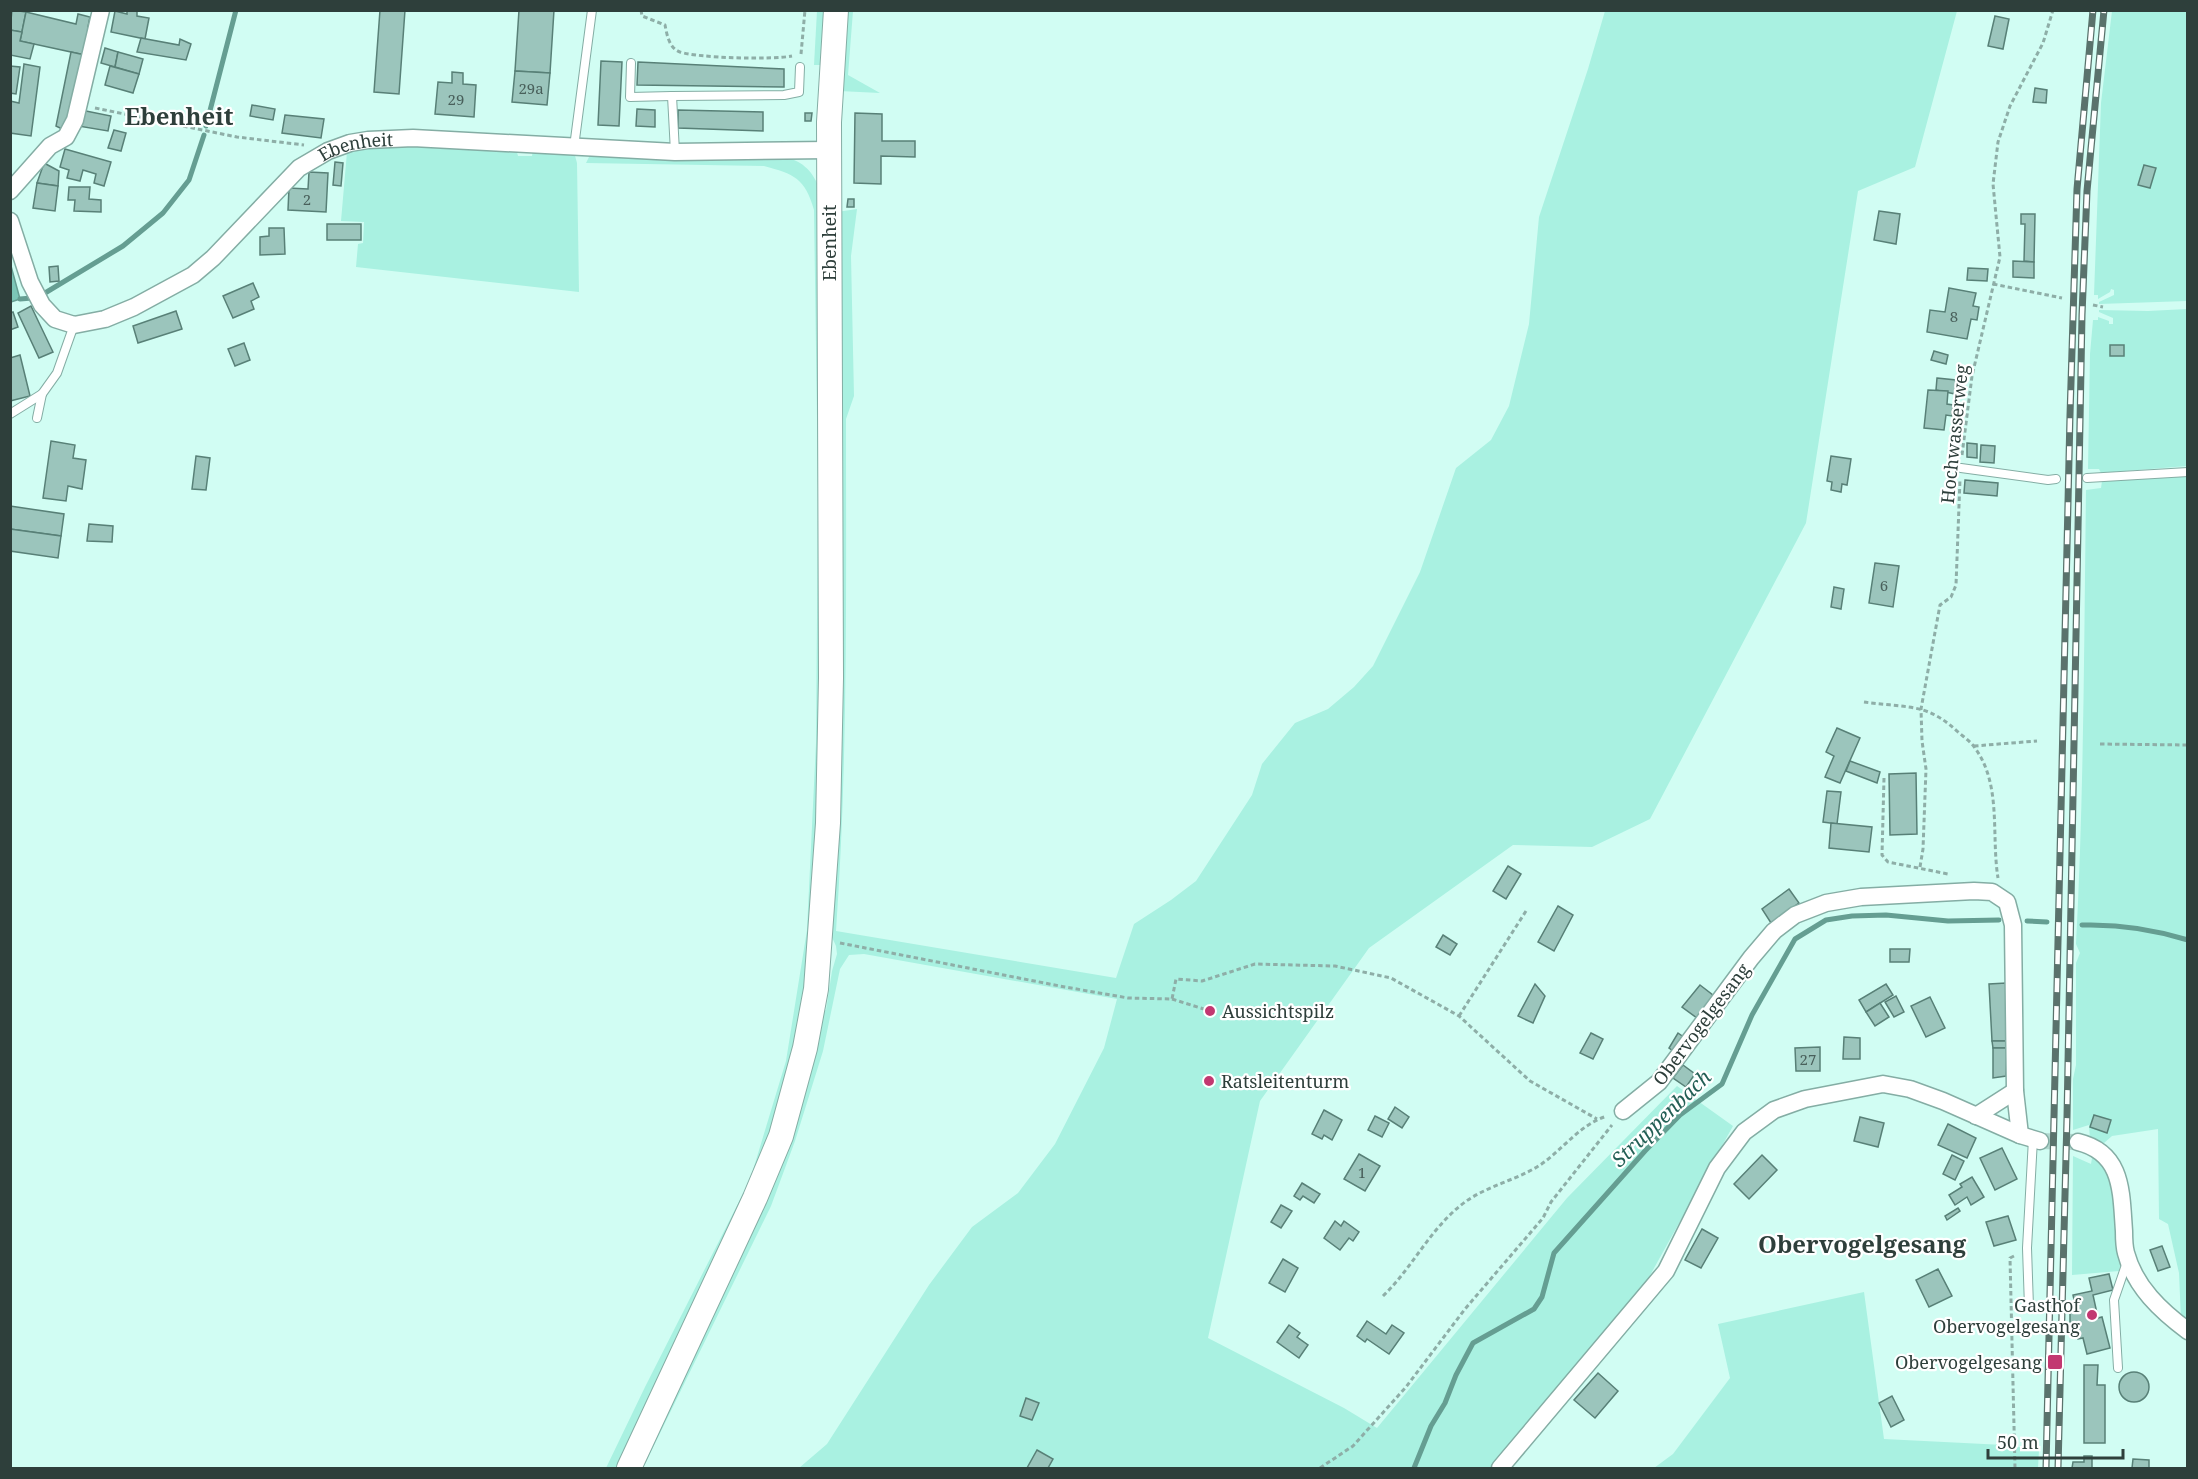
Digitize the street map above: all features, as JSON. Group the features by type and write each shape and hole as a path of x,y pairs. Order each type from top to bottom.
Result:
{"main road":[{"name":"Ebenheit","path":"629,1468 755,1198 781,1136 806,1048 816,989 828,823 831,678 828,150 836,10"}],"street":[{"path":"10,191 48,141 66,137 75,120 101,10"},
{"name":"Ebenheit","path":"74,326 105,319 134,307 193,275 213,258 299,168 328,151 368,140 413,138 675,152 828,150"},
{"path":"10,221 30,282 42,304 56,319 74,326"},
{"name":"Obervogelgesang","path":"1623,1112 1659,1082 1751,958 1774,931 1795,915 1826,903 1873,897 1974,891 1992,892 2007,902"},
{"path":"2007,902 2013,925 2015,1091 2031,1138"},
{"path":"1500,1468 1665,1271 1717,1168 1744,1132 1774,1110 1795,1102 1884,1084 1910,1089 2031,1138"},
{"path":"1976,1116 2015,1091"},
{"path":"2078,1142 2094,1146 2109,1160 2117,1175 2126,1252 2137,1281 2168,1317 2187,1331"}],"lane":[{"path":"574,148 592,10"},
{"path":"631,63 630,97 784,95 799,92 800,67"},
{"path":"672,96 675,152"},
{"path":"10,414 42,394 57,374 74,326"},
{"path":"37,418 42,394"},
{"path":"1961,468 2056,479"},
{"path":"2087,478 2187,472"},
{"path":"2029,1307 2027,1248 2031,1138"},
{"path":"2118,1368 2114,1300 2128,1258"}],"path":[{"path":"641,10 642,16 665,25 669,41 679,52 720,57 789,57 802,53 806,10"},
{"name":"Hochwasserweg","path":"1920,867 1923,849 1926,769 1922,741 1922,710 1940,605 1951,597 1956,585 1961,468 1972,376 2000,256 1993,184 1998,142 2010,106 2043,43 2053,10"},
{"path":"79,104 237,136 321,147 328,151"},
{"path":"1993,284 2062,298"},
{"path":"2093,305 2103,308"},
{"path":"1864,702 1922,710 1942,718 1974,746 1985,765 1990,781 1995,822 1995,861 2000,886 2007,902"},
{"path":"1974,746 2037,741"},
{"path":"2100,744 2187,745"},
{"path":"1884,778 1882,855 1888,862 1951,875"},
{"path":"1459,1016 1526,911"},
{"path":"821,939 1128,998 1172,999 1210,1011"},
{"path":"1172,999 1176,979 1202,981 1255,964 1335,966 1391,978 1459,1016 1530,1081 1597,1119 1547,1160 1468,1200 1451,1213 1436,1227 1406,1271 1383,1296"},
{"path":"1320,1468 1353,1446 1406,1387 1465,1309 1543,1218 1551,1202 1623,1112"},
{"path":"2015,1468 2010,1258 2027,1248"}],"shaded area":[{"path":"817,11 827,11 821,65 814,65"},
{"path":"845,11 853,11 848,75 880,93 839,91"},
{"path":"1605,11 1957,11 1915,167 1858,191 1806,523 1650,819 1592,847 1513,845 1369,948 1260,1101 1208,1338 1344,1408 1377,1428 1567,1198 1677,1086 1733,1126 1648,1279 1522,1429 1493,1468 799,1468 827,1444 929,1285 972,1227 1018,1193 1055,1144 1104,1048 1117,999 864,954 849,955 840,969 823,1051 795,1141 771,1206 643,1468 637,1468 823,1011 826,1010 837,954 831,935 837,212 857,209 851,256 854,396 846,419 843,803 836,931 1116,978 1134,924 1196,881 1252,795 1262,764 1295,723 1328,709 1354,687 1373,666 1420,572 1456,468 1491,440 1509,406 1529,324 1539,217"},
{"path":"2112,11 2187,11 2187,301 2099,304 2114,295 2114,290 2111,289 2098,299 2098,295 2094,295 2101,103"},
{"path":"390,146 516,148 518,156 532,156 533,149 574,152 577,163 579,292 356,267 358,244 363,243 364,222 341,221 347,152 361,148"},
{"path":"591,153 782,156 795,160 805,167 813,175 819,187 822,676 813,931 797,1048 772,1134 618,1468 606,1468 750,1180 786,1061 807,930 816,743 818,488 814,210 807,191 797,179 764,166 586,163"},
{"path":"11,266 20,299 10,302"},
{"path":"2187,309 2187,466 2101,473 2099,469 2088,469 2090,354 2093,320 2098,320 2098,317 2113,324 2113,318 2099,310"},
{"path":"2187,476 2187,1324 2181,1320 2179,1273 2168,1224 2159,1219 2158,1129 2112,1136 2104,1143 2090,1139 2089,1125 2073,1130 2073,1079 2076,1065 2076,963 2080,953 2076,944 2082,774 2086,490 2101,488 2102,481"},
{"path":"2073,1156 2091,1164 2092,1158 2101,1163 2110,1173 2121,1263 2119,1271 2072,1275"},
{"path":"1864,1292 1884,1439 2004,1445 2039,1450 2038,1468 1654,1468 1673,1454 1730,1378 1718,1324"}],"building":[{"path":"12,10 26,12 22,32 10,30"},
{"path":"127,10 137,11 137,16 149,18 145,39 111,32 115,11 127,14"},
{"path":"380,10 405,10 399,94 374,92"},
{"path":"519,10 554,10 550,73 515,71"},
{"path":"26,12 76,24 78,14 90,17 88,27 91,28 85,55 20,41"},
{"path":"1995,16 2009,19 2003,49 1988,46"},
{"path":"10,30 22,32 20,41 34,44 30,59 10,55"},
{"path":"141,38 179,45 180,39 191,44 186,60 137,52"},
{"path":"105,48 118,52 115,67 101,63"},
{"path":"71,52 85,55 64,130 56,126"},
{"path":"118,52 143,59 139,74 115,67"},
{"path":"601,61 622,62 619,126 598,125"},
{"path":"638,62 784,69 784,87 637,85"},
{"path":"24,64 40,67 31,136 10,133 10,101 19,103"},
{"path":"10,66 20,67 16,94 10,93"},
{"path":"110,66 139,74 133,93 105,85"},
{"path":"515,71 550,73 547,105 512,102"},
{"path":"452,72 463,73 463,84 476,85 474,117 435,114 438,82 452,83"},
{"path":"2035,88 2047,90 2046,103 2033,102"},
{"path":"252,105 275,109 273,120 250,116"},
{"path":"637,109 655,110 655,127 636,126"},
{"path":"81,110 111,116 108,131 78,126"},
{"path":"678,110 763,112 763,131 678,128"},
{"path":"805,113 812,113 811,121 805,121"},
{"path":"855,113 882,114 882,141 915,141 915,157 881,156 881,184 854,183"},
{"path":"285,115 324,119 321,138 282,133"},
{"path":"114,130 126,133 121,151 108,148"},
{"path":"65,149 111,162 104,186 94,183 96,174 83,170 80,181 67,178 69,170 60,167"},
{"path":"335,162 343,163 341,186 333,185"},
{"path":"44,163 59,171 58,186 37,183"},
{"path":"2144,165 2156,168 2150,188 2138,185"},
{"path":"309,172 328,173 326,212 288,210 289,188 308,189"},
{"path":"37,183 58,186 55,211 33,208"},
{"path":"69,187 90,187 89,199 101,200 101,212 74,211 75,200 68,200"},
{"path":"848,199 854,199 854,207 847,207"},
{"path":"1879,211 1900,214 1896,244 1874,240"},
{"path":"2021,214 2035,214 2034,262 2024,261 2025,224 2021,224"},
{"path":"327,224 361,224 361,240 327,240"},
{"path":"269,228 284,228 285,254 260,255 260,237 269,236"},
{"path":"2013,261 2034,262 2034,278 2013,277"},
{"path":"58,266 59,281 50,282 49,267"},
{"path":"1968,268 1988,269 1987,281 1967,280"},
{"path":"253,283 259,297 251,301 254,309 233,318 223,296"},
{"path":"1949,288 1976,293 1973,306 1979,307 1977,320 1971,319 1967,339 1927,332 1930,310 1945,312"},
{"path":"31,306 53,352 39,358 18,313"},
{"path":"176,311 182,329 138,343 133,326"},
{"path":"13,312 18,327 10,330 10,313"},
{"path":"244,343 250,360 235,366 228,349"},
{"path":"2110,345 2124,345 2124,356 2110,356"},
{"path":"1934,351 1948,355 1946,364 1931,360"},
{"path":"20,355 30,396 10,401 10,358"},
{"path":"1937,378 1956,380 1955,394 1936,390"},
{"path":"1928,390 1948,391 1947,404 1953,405 1952,416 1946,415 1944,430 1924,428"},
{"path":"51,441 75,445 73,458 86,460 82,489 68,486 66,501 43,498"},
{"path":"1967,443 1977,444 1977,458 1967,457"},
{"path":"1981,445 1995,446 1994,463 1980,462"},
{"path":"196,456 210,458 206,490 192,489"},
{"path":"1831,456 1851,459 1847,485 1842,484 1841,492 1831,490 1832,482 1827,481"},
{"path":"1965,480 1998,483 1997,496 1964,493"},
{"path":"10,506 64,514 61,536 10,529"},
{"path":"89,524 113,526 112,542 87,541"},
{"path":"10,529 61,536 58,558 10,551"},
{"path":"1875,563 1899,566 1893,607 1869,603"},
{"path":"1834,587 1844,589 1841,609 1831,607"},
{"path":"1837,728 1860,738 1840,783 1825,777 1834,756 1826,752"},
{"path":"1850,761 1880,772 1877,783 1846,771"},
{"path":"1916,773 1917,834 1890,835 1889,774"},
{"path":"1827,791 1841,792 1837,824 1823,822"},
{"path":"1831,823 1872,827 1869,852 1829,848"},
{"path":"1508,866 1521,874 1506,899 1493,891"},
{"path":"1789,889 1799,903 1771,923 1762,909"},
{"path":"1558,906 1573,915 1554,951 1538,942"},
{"path":"1443,935 1457,944 1450,955 1436,947"},
{"path":"1890,949 1910,949 1909,962 1890,962"},
{"path":"2006,983 2007,1041 1992,1041 1989,984"},
{"path":"1535,984 1545,996 1533,1023 1518,1016"},
{"path":"1886,984 1893,995 1866,1012 1859,1000"},
{"path":"1700,985 1718,999 1701,1021 1682,1007"},
{"path":"1896,996 1904,1012 1894,1017 1885,1002"},
{"path":"1930,997 1945,1028 1926,1037 1911,1006"},
{"path":"1880,1003 1889,1017 1875,1026 1866,1012"},
{"path":"1591,1033 1603,1039 1593,1059 1580,1053"},
{"path":"1678,1033 1685,1038 1676,1053 1669,1048"},
{"path":"1844,1037 1860,1038 1860,1059 1843,1059"},
{"path":"1992,1041 2007,1041 2007,1048 1993,1048"},
{"path":"1820,1047 1820,1071 1796,1071 1795,1048"},
{"path":"1993,1048 2007,1048 2006,1076 1993,1078"},
{"path":"1683,1065 1695,1074 1686,1087 1673,1078"},
{"path":"1395,1107 1409,1117 1402,1128 1388,1119"},
{"path":"1324,1110 1342,1120 1332,1140 1324,1135 1322,1139 1312,1134"},
{"path":"2094,1115 2111,1120 2107,1133 2090,1127"},
{"path":"1375,1116 1389,1123 1382,1137 1368,1130"},
{"path":"1860,1117 1884,1123 1878,1147 1854,1141"},
{"path":"1948,1124 1976,1138 1967,1158 1938,1145"},
{"path":"2002,1148 2017,1179 1995,1190 1980,1158"},
{"path":"1359,1154 1380,1166 1365,1191 1344,1179"},
{"path":"1762,1155 1777,1170 1749,1199 1734,1184"},
{"path":"1952,1155 1964,1161 1955,1180 1943,1174"},
{"path":"1972,1177 1984,1197 1971,1205 1967,1197 1955,1205 1949,1195 1962,1187 1960,1184"},
{"path":"1302,1183 1320,1194 1314,1203 1303,1196 1300,1200 1294,1196"},
{"path":"1281,1205 1292,1211 1281,1228 1271,1222"},
{"path":"1958,1208 1960,1211 1947,1220 1945,1216"},
{"path":"2008,1216 2016,1240 1994,1246 1986,1222"},
{"path":"1335,1221 1341,1226 1344,1221 1359,1232 1353,1241 1349,1238 1340,1250 1324,1238"},
{"path":"1702,1229 1718,1238 1701,1268 1685,1260"},
{"path":"2162,1246 2170,1267 2158,1271 2150,1250"},
{"path":"1283,1259 1298,1268 1285,1292 1269,1283"},
{"path":"1938,1269 1952,1296 1929,1307 1916,1280"},
{"path":"2109,1274 2113,1290 2093,1295 2098,1318 2102,1317 2110,1348 2087,1354 2083,1338 2078,1339 2070,1333 2070,1305 2075,1304 2073,1295 2092,1291 2089,1278"},
{"path":"1367,1321 1386,1334 1392,1325 1404,1333 1389,1354 1367,1339 1365,1342 1357,1336"},
{"path":"1289,1325 1300,1333 1297,1337 1308,1345 1299,1358 1277,1342"},
{"path":"2084,1365 2098,1365 2097,1385 2105,1385 2105,1443 2084,1443"},
{"path":"2134,1372 2145,1376 2149,1387 2145,1398 2134,1402 2123,1398 2119,1387 2123,1376"},
{"path":"1598,1373 1618,1391 1595,1418 1574,1400"},
{"path":"1892,1396 1904,1420 1891,1427 1879,1403"},
{"path":"1026,1398 1039,1403 1032,1420 1020,1416"},
{"path":"1037,1450 1053,1459 1048,1468 1027,1468"},
{"path":"2084,1456 2092,1456 2092,1468 2072,1468 2073,1462 2084,1462"},
{"path":"2133,1459 2149,1460 2149,1468 2132,1468"}],"waterway":[{"path":"206,126 236,10"},
{"path":"45,293 123,246 163,213 189,180 204,135"},
{"path":"20,299 32,298"},
{"name":"Struppenbach","path":"1414,1468 1431,1426 1445,1403 1456,1375 1473,1343 1534,1309 1542,1297 1554,1253 1680,1115 1722,1084 1752,1015 1795,939 1826,920 1852,916 1886,915 1948,921 1999,920"},
{"name":"Struppenbach","path":"2027,921 2047,922"},
{"name":"Struppenbach","path":"2082,925 2135,928 2188,940"}],"tunnel":[{"path":"2040,1141 2078,1142"}],"railway":[{"path":"2046,1468 2077,189 2093,10"},
{"path":"2058,1468 2082,315 2087,191 2104,10"}],"place":[{"name":"Aussichtspilz","path":"1210,1011"},
{"name":"Ratsleitenturm","path":"1209,1081"},
{"name":"Gasthof Obervogelgesang","path":"2092,1315"},
{"name":"Obervogelgesang","path":"2055,1362"}],"district":[{"name":"Ebenheit","path":"179,115"},
{"name":"Obervogelgesang","path":"1862,1243"}]}
